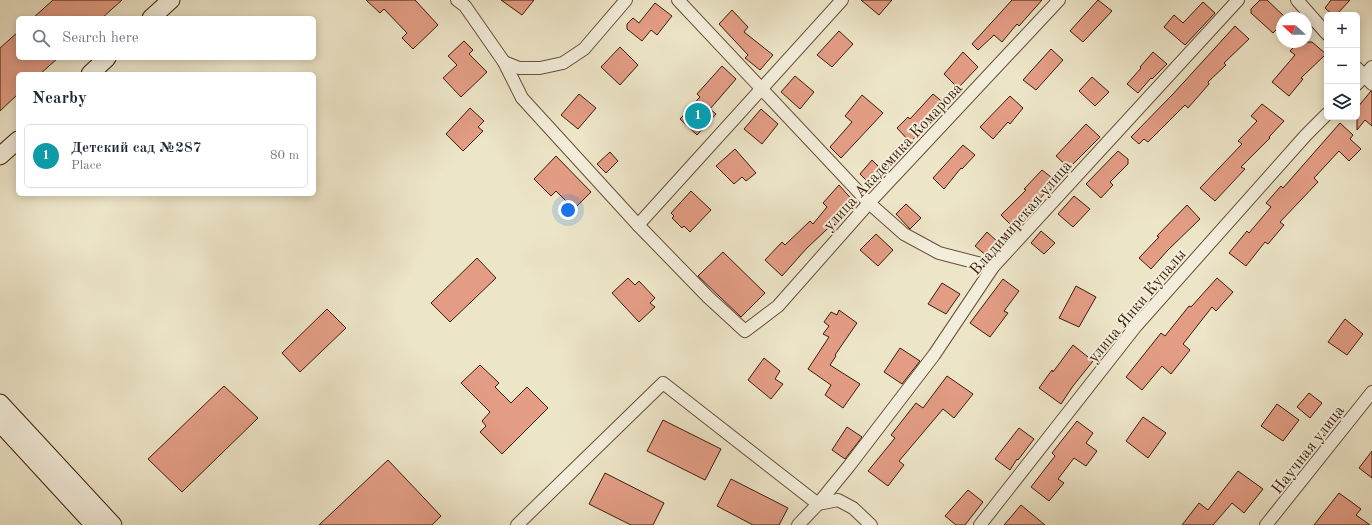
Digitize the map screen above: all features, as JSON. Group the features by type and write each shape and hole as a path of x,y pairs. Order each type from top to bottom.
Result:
{"street":[{"path":"153,16 171,0"},
{"path":"504,62 519,68 540,68 563,63 584,49 626,0"},
{"path":"678,0 870,203 904,234 939,253 993,267"},
{"path":"464,2 504,62 522,98 638,225 842,0"},
{"name":"улица Академика Комарова","path":"638,225 708,297 745,331 778,306 870,203 1059,0"},
{"name":"Владимирская улица","path":"798,525 818,504 849,466 934,355 993,267 1238,0"},
{"path":"1297,0 1324,31"},
{"path":"92,72 105,60"},
{"path":"1363,78 1372,67"},
{"name":"улица Янки Купалы","path":"980,525 1136,326 1306,135 1324,117"},
{"path":"0,156 16,142"},
{"path":"517,525 663,383 818,504 838,500 853,508 871,525"},
{"name":"Научная улица","path":"1266,525 1372,392"},
{"path":"0,403 113,525"},
{"path":"0,423 94,525"}],"building":[{"path":"53,0 122,0 104,16 35,16"},
{"path":"366,0 415,0 438,25 413,49 402,38 407,33 384,9 380,13"},
{"path":"501,0 534,0 522,15"},
{"path":"861,0 892,0 879,15"},
{"path":"1012,0 1042,0 1019,26 1017,24 1002,42 994,35 978,50 972,44"},
{"path":"1098,0 1112,11 1083,42 1070,31"},
{"path":"1260,0 1267,0 1280,12 1276,12 1276,30 1273,33 1251,13 1251,9"},
{"path":"1331,0 1350,0 1339,12 1330,12 1325,8"},
{"path":"1203,2 1215,13 1185,45 1164,27 1174,15 1183,23"},
{"path":"655,3 672,16 657,35 651,30 642,41 627,29 627,24 633,18 639,23"},
{"path":"732,10 748,27 744,32 773,55 760,70 745,58 748,55 719,24"},
{"path":"1235,26 1249,39 1224,63 1226,65 1208,82 1209,84 1188,108 1185,105 1148,142 1144,139 1139,144 1131,137 1173,94"},
{"path":"839,31 853,44 832,67 817,55"},
{"path":"16,34 16,60 56,60 42,72 16,72 16,96 0,111 0,48"},
{"path":"464,41 473,50 469,54 487,72 461,97 443,78 457,65 448,56"},
{"path":"1312,42 1324,52 1324,56 1301,78 1303,79 1289,96 1272,82 1295,55 1290,51 1293,48 1312,48"},
{"path":"620,47 638,65 620,85 601,67"},
{"path":"1051,49 1063,60 1036,90 1023,80"},
{"path":"963,52 978,67 958,88 944,74"},
{"path":"1153,52 1167,64 1152,79 1151,78 1138,93 1127,84"},
{"path":"722,66 736,79 710,109 716,114 697,135 680,119 700,97 697,94"},
{"path":"795,76 814,92 800,109 781,92"},
{"path":"1092,77 1109,92 1095,106 1079,91"},
{"path":"1372,91 1372,126 1365,120 1357,130 1357,120 1360,120 1360,104"},
{"path":"579,94 596,108 578,129 561,115"},
{"path":"933,94 945,104 921,130 922,131 910,142 897,128 908,117 910,119"},
{"path":"862,95 883,113 841,158 830,147 852,122 845,116"},
{"path":"1010,96 1023,108 1010,124 1008,122 993,139 980,127"},
{"path":"1262,104 1284,121 1269,137 1270,138 1241,167 1245,169 1215,201 1200,188 1242,144 1238,141 1257,121 1251,116"},
{"path":"470,108 484,121 478,127 483,131 463,151 446,134"},
{"path":"761,109 778,124 762,144 744,129"},
{"path":"1340,123 1353,135 1350,139 1361,149 1349,161 1339,151 1314,178 1318,182 1280,222 1284,225 1268,244 1265,242 1246,266 1229,253 1247,231 1249,233 1271,207 1266,203 1281,186 1283,188"},
{"path":"1086,124 1100,137 1069,168 1056,156"},
{"path":"963,145 975,155 962,169 961,168 944,189 933,178"},
{"path":"735,149 756,173 746,181 742,177 734,184 716,166"},
{"path":"1118,151 1128,159 1128,164 1110,182 1113,185 1101,198 1086,184"},
{"path":"610,152 618,161 606,173 597,164"},
{"path":"556,156 591,192 574,209 556,191 551,196 534,179"},
{"path":"872,160 883,171 870,184 860,174"},
{"path":"1042,170 1056,181 1027,213 1029,215 1015,229 1001,215 1026,190 1024,189"},
{"path":"839,185 855,203 807,248 782,276 765,260 782,242 785,245 810,221 813,224 827,207 823,203"},
{"path":"691,191 711,210 690,232 684,226 682,228 672,218 674,216 671,213"},
{"path":"1074,196 1090,209 1073,227 1058,214"},
{"path":"906,204 921,218 910,229 896,214"},
{"path":"1187,205 1200,219 1151,269 1139,258 1159,237 1157,236"},
{"path":"1041,231 1055,243 1044,254 1031,243"},
{"path":"987,232 999,243 988,257 975,246"},
{"path":"876,234 893,250 878,266 860,250"},
{"path":"723,252 765,293 741,317 698,276"},
{"path":"477,258 496,278 450,322 431,303"},
{"path":"628,278 635,285 639,281 655,298 650,303 655,307 639,322 612,293"},
{"path":"1217,278 1233,292 1216,311 1212,307 1183,344 1190,350 1171,374 1162,366 1142,390 1126,377 1161,333 1165,336 1189,306 1191,307"},
{"path":"1003,279 1019,291 1004,311 1008,313 990,337 970,323"},
{"path":"942,283 960,294 946,314 928,304"},
{"path":"1076,286 1096,297 1079,327 1059,318"},
{"path":"327,309 346,328 300,372 282,353"},
{"path":"839,310 857,323 835,355 836,356 830,365 860,384 843,408 825,395 831,385 808,369 829,337 823,334 829,326 824,322 831,312 837,315"},
{"path":"1345,319 1363,334 1347,355 1328,342"},
{"path":"1073,345 1093,361 1061,404 1039,388"},
{"path":"900,348 920,361 902,384 884,372"},
{"path":"764,358 780,371 775,379 783,384 771,399 748,380"},
{"path":"480,365 499,383 495,387 511,403 527,387 548,408 502,454 480,432 486,426 482,421 490,412 461,383"},
{"path":"947,376 973,394 954,418 943,409 899,461 904,465 888,486 868,471 895,438 891,435 916,403 923,408"},
{"path":"224,386 258,418 182,492 148,459"},
{"path":"1309,393 1322,403 1310,418 1297,407"},
{"path":"1277,404 1299,420 1283,441 1261,426"},
{"path":"1143,417 1166,433 1148,458 1126,441"},
{"path":"663,420 721,449 705,480 647,451"},
{"path":"1077,421 1093,433 1086,443 1097,451 1086,466 1074,458 1058,479 1064,483 1049,501 1031,487 1055,456 1052,453"},
{"path":"847,427 862,437 845,459 832,450"},
{"path":"1019,428 1034,439 1010,470 995,459"},
{"path":"1372,451 1372,478 1359,468"},
{"path":"388,460 441,516 432,525 319,525"},
{"path":"1238,471 1263,489 1244,513 1232,503 1213,525 1182,525 1199,503 1208,510"},
{"path":"605,473 664,503 653,525 631,525 589,504"},
{"path":"731,479 788,508 779,525 753,525 717,506"},
{"path":"968,490 983,502 965,525 956,525 945,516"},
{"path":"1339,493 1361,509 1356,515 1370,525 1314,525"},
{"path":"1021,505 1045,525 1004,525"}],"place":[{"name":"Детский сад №287","path":"698,116"}]}
